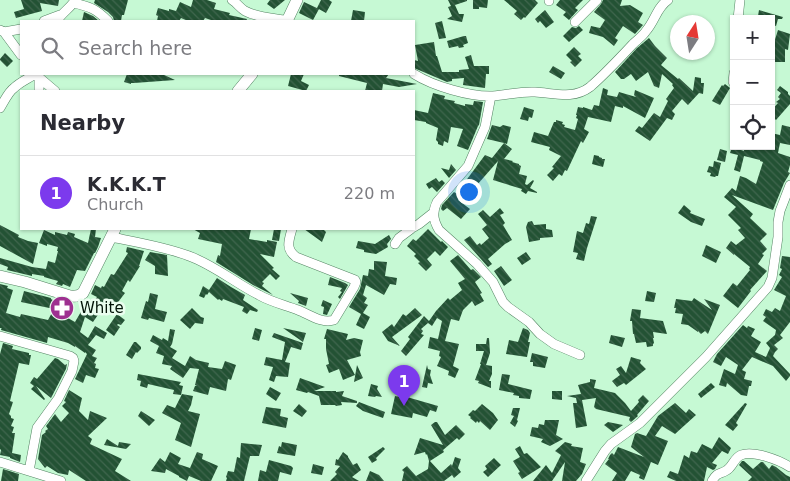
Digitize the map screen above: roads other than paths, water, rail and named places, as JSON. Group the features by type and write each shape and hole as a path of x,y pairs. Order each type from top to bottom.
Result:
{"street":[{"path":"232,0 242,10 257,16 282,20"},
{"path":"288,20 297,0"},
{"path":"576,22 597,0"},
{"path":"415,75 432,84 474,94 492,96 535,92 554,95 579,94 619,60 646,31 660,6 668,0"},
{"path":"738,15 740,0"},
{"path":"58,18 74,2 97,11 107,20"},
{"path":"2,31 20,29"},
{"path":"2,31 20,54"},
{"path":"36,75 39,90"},
{"path":"36,75 55,90"},
{"path":"0,108 10,91 36,75"},
{"path":"239,90 251,75"},
{"path":"415,226 433,213 437,202 468,166 485,127 492,96"},
{"path":"586,481 611,444 640,423 706,357 768,287 772,278 780,211 790,185"},
{"path":"433,213 438,230 482,269 493,282 503,302 508,307 554,344 580,356"},
{"path":"0,276 70,296 78,296 83,293 113,233 188,255 259,296 318,319 334,320 356,282 353,278 296,257 289,250 288,245 292,230"},
{"path":"395,244 399,238 409,230"},
{"path":"0,336 70,356 74,361 72,371 58,398 37,428 29,471"},
{"path":"712,481 715,475 729,469 736,459 743,454 754,454 775,459 790,467"},
{"path":"0,462 61,481"}],"place":[{"name":"White","path":"62,308"},
{"name":"K.K.K.T","path":"404,406"}]}
